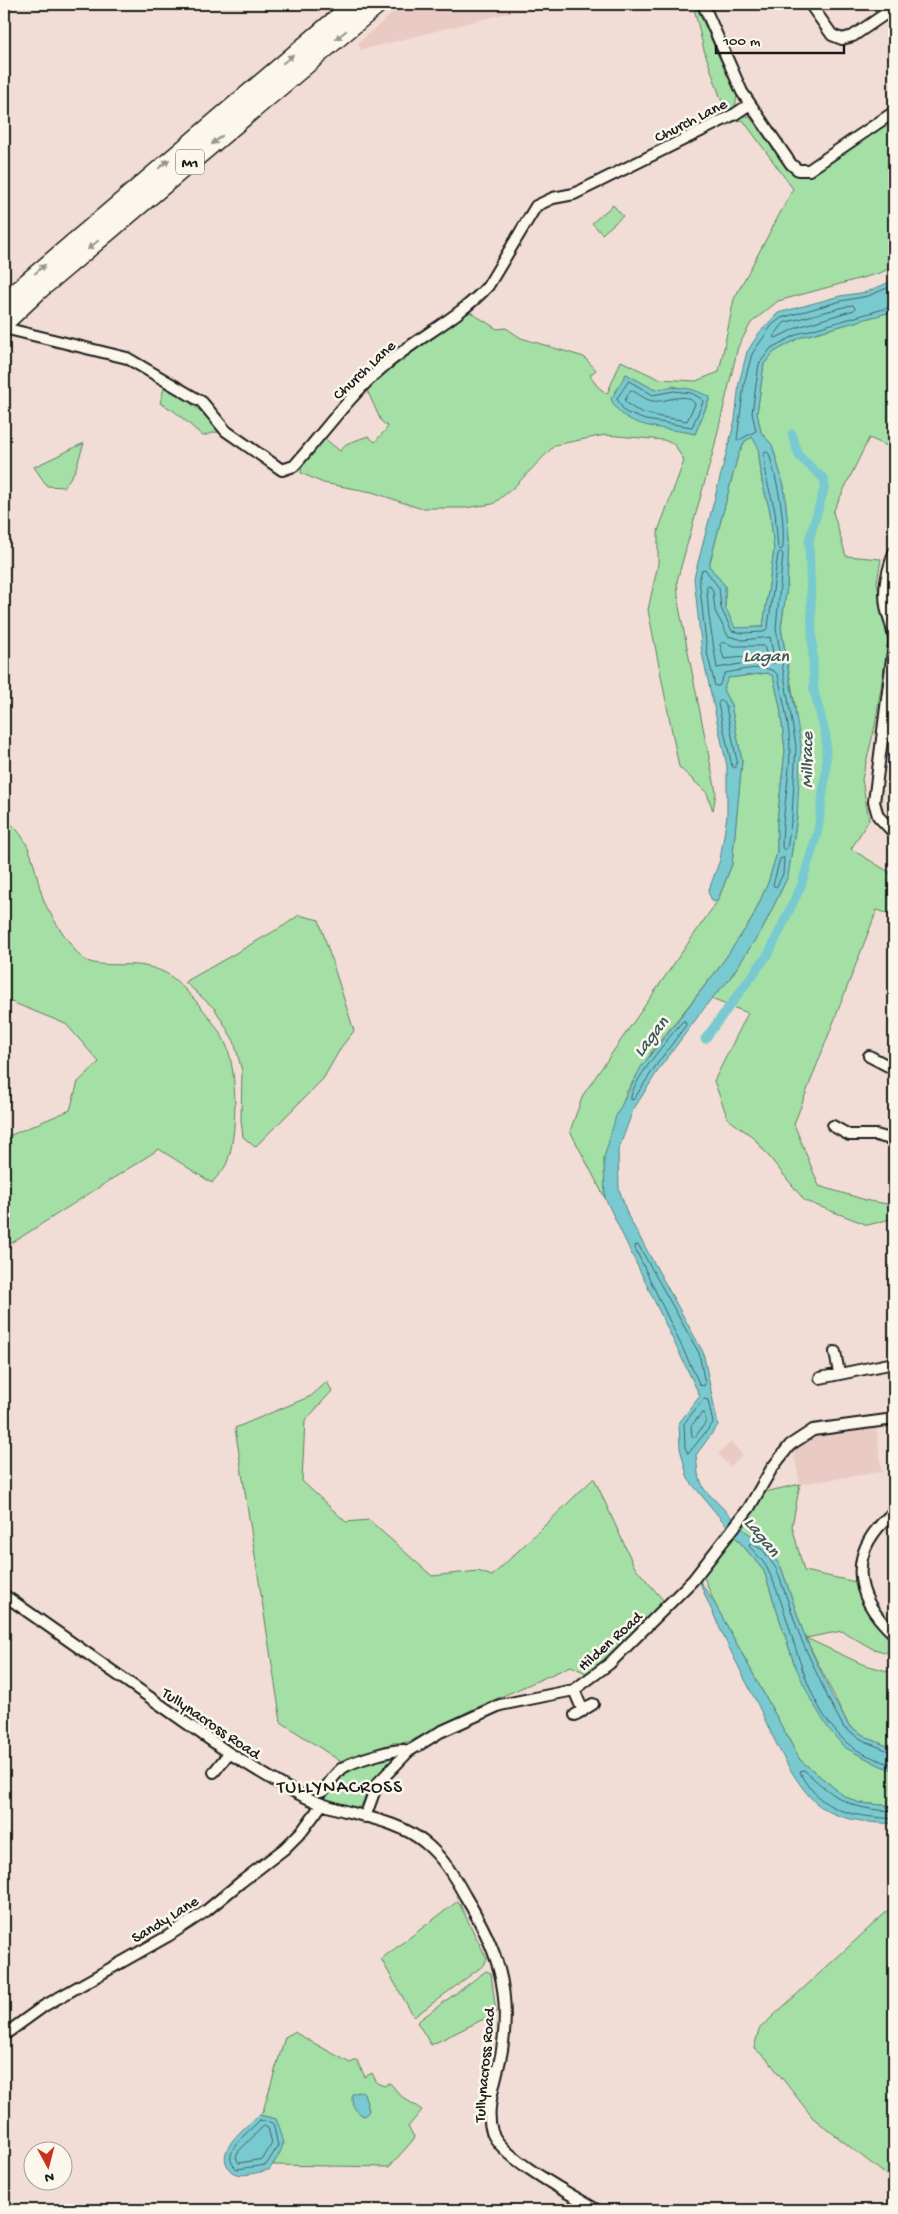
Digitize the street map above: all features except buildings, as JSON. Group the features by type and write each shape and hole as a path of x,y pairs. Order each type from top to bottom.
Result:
{"highway":[{"name":"M1","path":"4,302 354,4"},
{"name":"M1","path":"4,323 48,283 378,4"}],"street":[{"path":"703,4 731,69 750,104 795,168 802,171 809,170 894,112"},
{"path":"810,4 832,35 842,39 853,36 894,8"},
{"name":"Church Lane","path":"4,328 127,358 202,402 233,437 282,470 288,470 294,466 348,401 383,366 480,295 488,286 536,206 553,198 574,194 735,114 750,104"},
{"path":"894,553 885,579 887,608 894,638"},
{"path":"894,644 874,802 878,816 894,833"},
{"path":"883,730 894,736"},
{"path":"869,1056 894,1068"},
{"path":"833,1126 849,1135 876,1135 894,1140"},
{"path":"835,1352 840,1373"},
{"path":"820,1378 894,1363"},
{"name":"Hilden Road","path":"364,1817 377,1784 409,1751 440,1732 500,1705 574,1690 609,1664 693,1580 749,1508 772,1468 790,1445 813,1430 894,1419"},
{"path":"894,1512 877,1528 863,1550 860,1568 863,1587 871,1609 880,1621 894,1634"},
{"name":"Tullynacross Road","path":"4,1595 229,1753 293,1791 322,1804 394,1826 424,1841 444,1863 485,1928 498,1960 504,1993 504,2018 502,2048 492,2098 490,2119 492,2132 507,2153 597,2210"},
{"path":"574,1690 579,1713 593,1704"},
{"name":"Hilden Road","path":"323,1791 343,1767 394,1750 405,1748 409,1751"},
{"path":"214,1772 229,1753"},
{"name":"Sandy Lane","path":"4,2035 44,2006 168,1936 206,1912 284,1849 303,1830 322,1804"}],"shaded area":[{"path":"403,4 534,4 535,6 361,50 358,43"},
{"path":"876,1426 882,1472 800,1484 793,1451 810,1437 817,1433"},
{"path":"731,1442 743,1455 730,1467 718,1454"}],"green space":[{"path":"693,4 695,4 737,96 735,107 718,116 724,108 704,50"},
{"path":"742,115 750,117 789,171 802,173 815,171 894,118 894,266 880,273 778,301 751,323 738,347 713,452 677,581 679,607 716,792 713,811 707,793 679,767 648,610 658,564 658,531 684,461 675,445 664,440 605,435 555,445 513,488 493,504 464,508 419,508 372,492 323,483 301,473 302,463 323,437 340,451 346,444 368,436 375,442 388,427 381,421 367,390 373,382 442,327 467,310 497,329 506,328 521,338 584,357 596,370 590,375 597,386 607,394 621,361 659,379 696,381 719,372 734,299 793,189 743,120 726,123","holes":["626,374 655,390 674,386 710,398 695,434 683,431"]},
{"path":"613,205 623,216 602,234 592,223"},
{"path":"894,311 894,449 869,438 833,512 846,556 881,559 877,582 888,643 875,726 862,779 869,820 851,849 894,875 894,915 877,910 794,1124 819,1186 869,1201 894,1205 894,1218 868,1225 805,1201 753,1137 728,1119 714,1081 748,1013 711,999 728,981 763,928 788,876 797,817 795,706 781,628 787,586 789,539 784,486 772,445 761,432 757,413 764,364 774,352 801,337"},
{"path":"164,388 189,401 222,433 216,432 203,436 174,411 160,403"},
{"path":"752,437 758,446 762,482 770,511 774,550 763,627 735,628 725,607 725,586 709,566 738,455 745,441"},
{"path":"84,443 75,471 64,487 47,486 34,467"},
{"path":"767,673 773,676 780,706 785,751 777,822 777,853 768,883 752,919 718,969 653,1050 627,1091 604,1158 605,1198 570,1131 583,1095 718,900 732,864 742,761 731,705 723,690 727,678"},
{"path":"4,818 22,836 31,855 47,907 70,943 84,960 110,965 137,965 161,971 169,975 184,988 200,1006 225,1042 232,1069 235,1104 230,1153 225,1167 212,1183 159,1149 4,1248 4,1138 70,1110 78,1082 99,1062 66,1024 4,999"},
{"path":"299,915 319,920 354,1031 342,1046 323,1079 255,1147 243,1137 241,1120 242,1071 234,1041 215,1009 185,982 285,925"},
{"path":"327,1382 332,1391 305,1421 302,1481 346,1522 369,1520 432,1576 478,1571 492,1576 594,1478 634,1566 663,1600 610,1658 588,1674 571,1666 469,1711 409,1742 392,1743 343,1763 281,1722 235,1428 311,1396"},
{"path":"800,1484 792,1526 804,1571 856,1582 862,1598 871,1612 894,1637 894,1655 871,1648 842,1631 806,1638 862,1664 894,1673 894,1749 868,1738 849,1726 805,1637 781,1567 740,1526 765,1492"},
{"path":"735,1536 764,1571 794,1663 844,1747 881,1766 894,1770 894,1806 859,1803 844,1796 800,1760 715,1604 703,1575"},
{"path":"397,1753 372,1784 361,1807 356,1809 322,1799 343,1773 350,1768"},
{"path":"458,1901 487,1959 484,1965 414,2017 381,1959"},
{"path":"894,1905 894,2181 813,2118 768,2060 754,2048 759,2029"},
{"path":"486,1971 491,1973 496,2013 431,2045 417,2022"},
{"path":"294,2032 350,2063 357,2060 365,2077 372,2073 377,2083 384,2086 390,2083 401,2096 422,2110 408,2127 415,2138 389,2167 273,2165 284,2143 276,2119 259,2115 263,2111 285,2037","holes":["364,2093 369,2111 363,2116 354,2107"]}],"water":[{"name":"Lagan","path":"894,280 894,311 801,337 774,352 764,364 757,413 761,432 772,445 784,486 789,539 787,586 781,628 801,745 797,817 788,876 763,928 728,981 711,999 661,1066 633,1110 618,1151 619,1189 628,1216 703,1352 718,1425 696,1455 698,1474 704,1489 745,1531 766,1546 781,1567 805,1637 832,1696 849,1726 868,1738 894,1749 894,1770 881,1766 844,1747 828,1728 811,1700 794,1663 764,1571 688,1479 680,1448 679,1423 700,1396 605,1198 604,1158 616,1116 641,1067 718,969 752,919 768,883 777,853 777,822 785,751 780,706 773,676 767,673 728,678 723,690 731,705 742,761 732,864 718,900 713,902 708,892 720,860 727,816 727,766 702,653 694,578 735,420 739,383 747,352 759,333 778,313 840,296 867,292","holes":["752,437 758,447 762,482 770,511 774,550 763,627 735,628 725,607 725,586 709,566 738,455 745,441"]},
{"path":"626,374 655,390 683,388 710,397 695,434 647,426 625,417 611,399"},
{"path":"698,1578 715,1604 800,1760 844,1796 859,1803 894,1806 894,1824 842,1817 823,1808 806,1792 775,1742"},
{"path":"362,2091 369,2111 365,2116 354,2108 352,2101 352,2094"},
{"path":"259,2115 276,2119 283,2140 281,2151 269,2170 246,2175 234,2173 226,2163 227,2151 238,2134"}],"waterway":[{"name":"Millrace","path":"705,1039 769,953 801,886 818,831 826,770 826,736 814,691 809,540 825,486 824,479 799,456 792,434"}],"district":[{"name":"TULLYNACROSS","path":"340,1785"}]}
